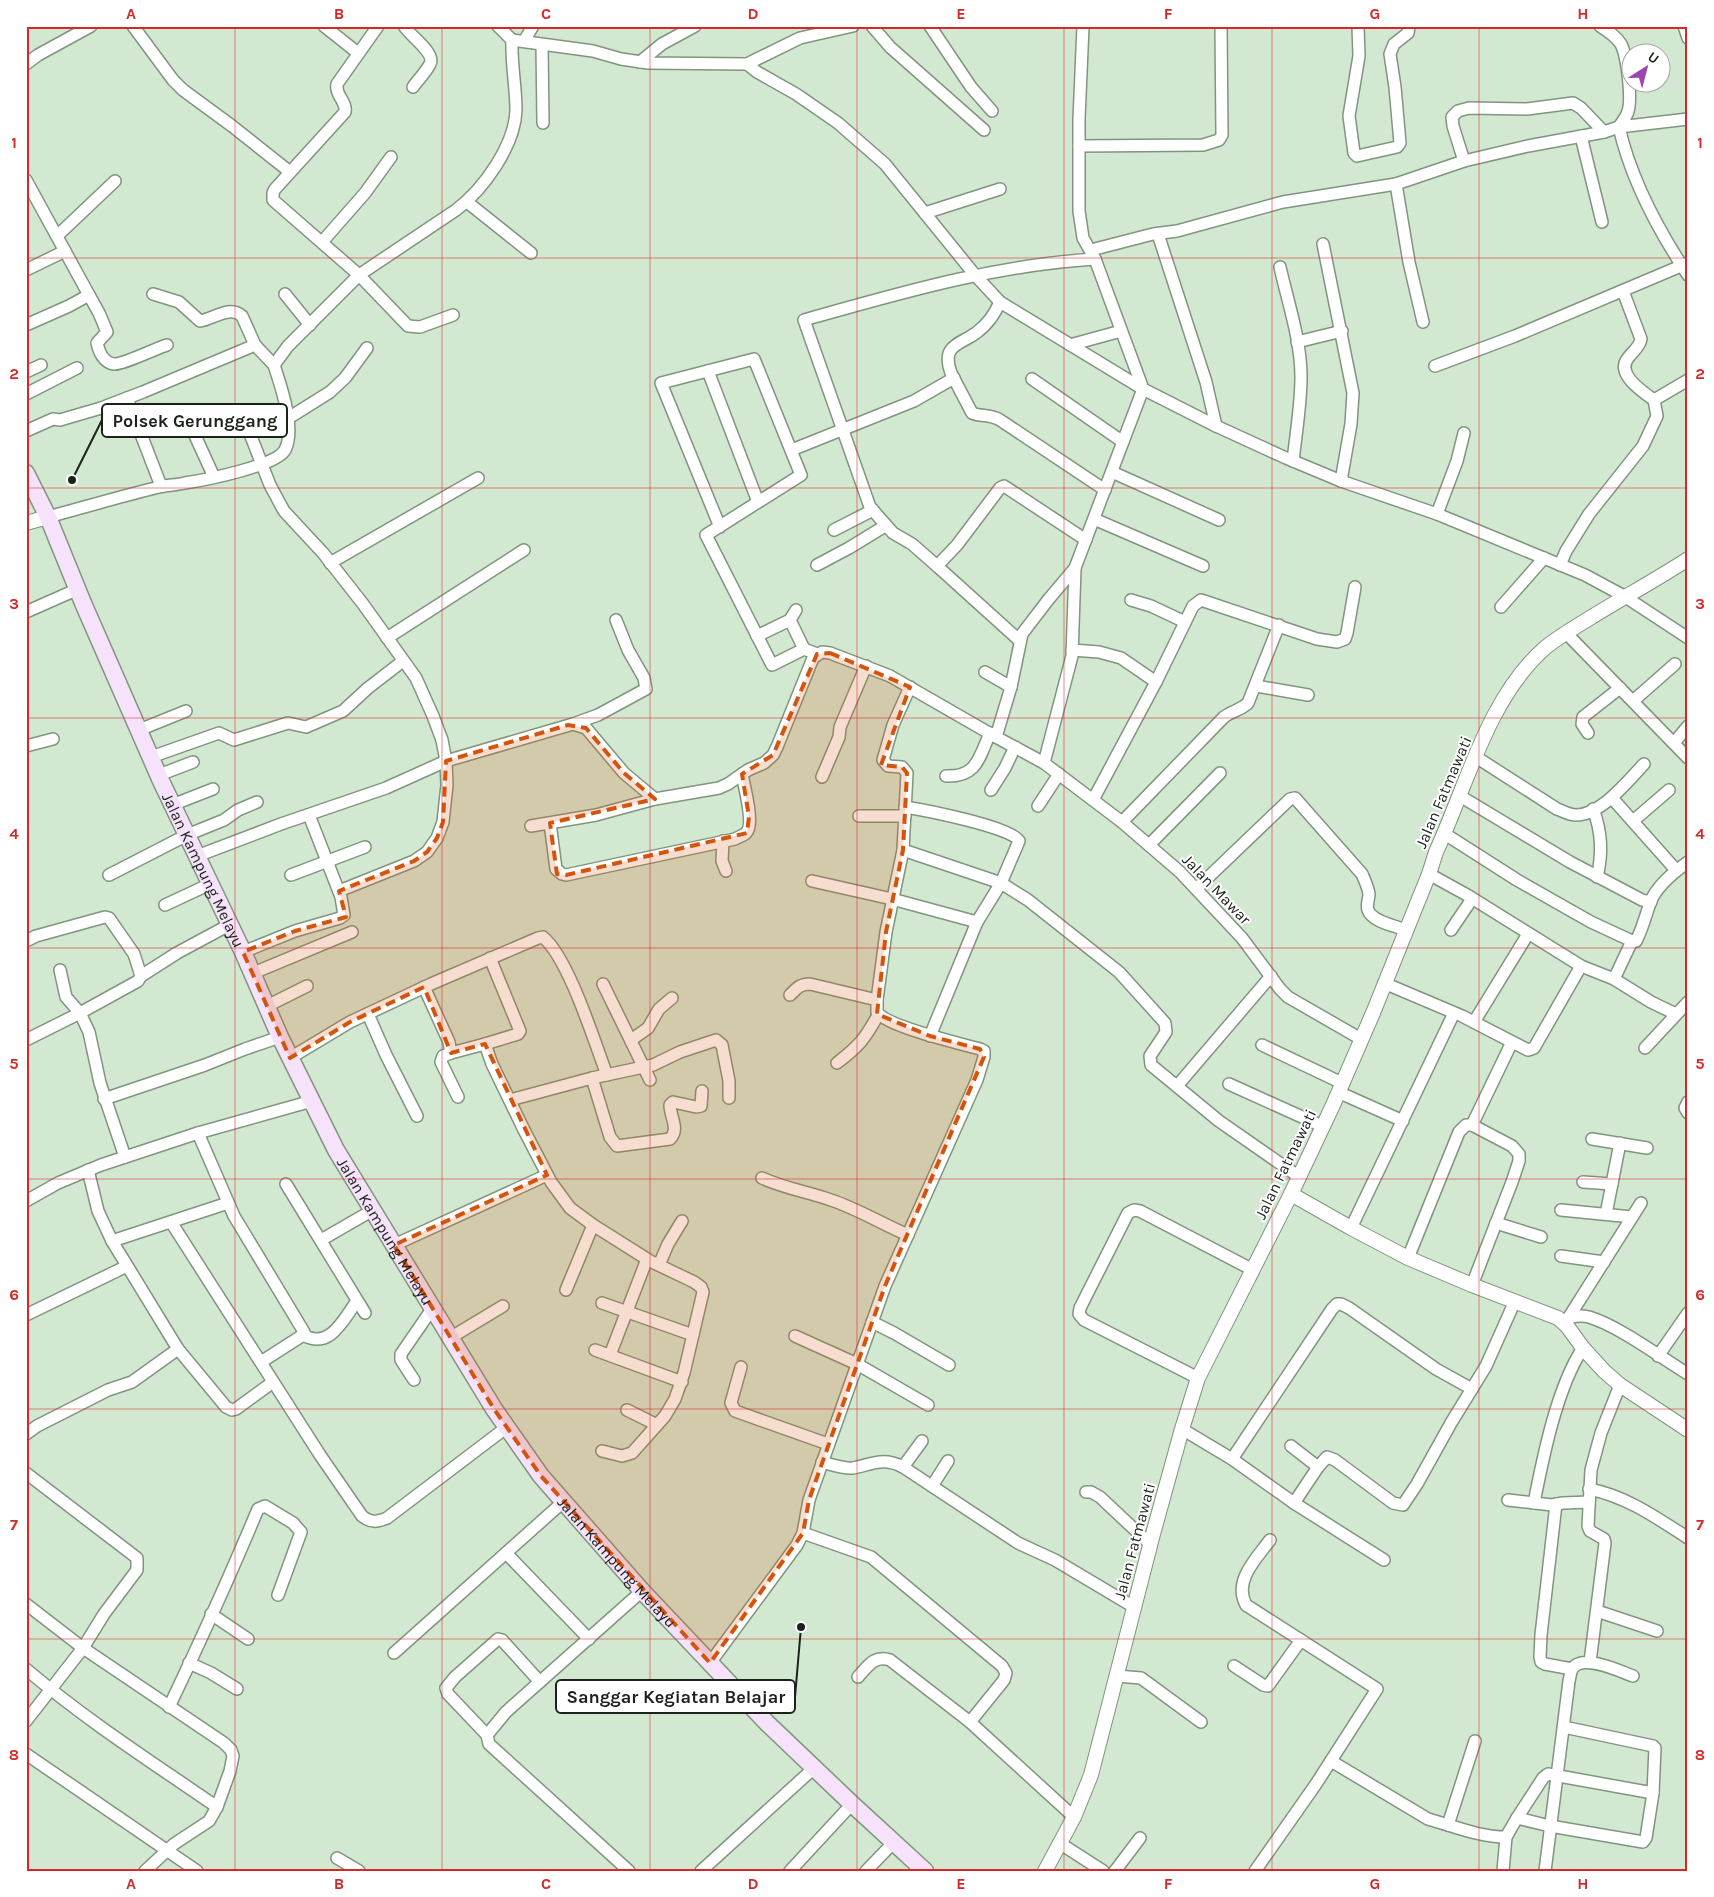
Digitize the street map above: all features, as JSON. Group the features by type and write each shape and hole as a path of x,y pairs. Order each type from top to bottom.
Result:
{"main road":[{"name":"Jalan Kampung Melayu","path":"26,473 48,517 172,805 243,952 265,1007 280,1038 336,1150 494,1409 541,1476 642,1591 766,1723 925,1871"}],"street":[{"path":"26,64 91,26"},
{"path":"133,26 173,80 183,90 290,172"},
{"path":"324,26 358,53"},
{"path":"378,26 337,84 338,93 345,104 344,112 272,193 273,200 359,275 408,326 420,327 453,315"},
{"path":"404,26 426,50 432,62 412,86"},
{"path":"498,26 518,41 592,51 640,62 747,64 800,38 853,26"},
{"path":"274,365 288,346 359,275 467,202 504,152 511,134 516,110 511,56 518,41 533,26"},
{"path":"640,62 662,44 695,26"},
{"path":"796,26 800,38"},
{"path":"872,26 890,47 984,130"},
{"path":"930,26 971,87 992,111"},
{"path":"946,776 959,776 968,773 974,768 993,735 1012,687 1020,641 1024,630 1075,568 1143,389 1093,255 1083,238 1079,211 1079,146 1083,26"},
{"path":"1079,146 1203,144 1219,140 1222,135 1222,26"},
{"path":"1358,26 1359,56 1349,116 1354,153 1358,156 1397,147 1400,143 1390,54 1394,44 1408,33 1409,26"},
{"path":"1684,26 1688,38"},
{"path":"1608,27 1621,44 1630,89 1628,113 1618,127"},
{"path":"542,45 543,123"},
{"path":"747,64 838,123 885,164 975,275 1000,302 1070,345 1143,389 1216,426 1293,461 1341,481 1437,514 1586,575 1624,596 1688,638"},
{"path":"1464,161 1452,117 1458,111 1469,108 1527,109 1573,103 1581,108 1604,132"},
{"path":"1020,641 912,544 885,526 873,510 861,485 804,320 913,289 975,275 1093,255 1158,234 1177,231 1282,202 1396,184 1464,161 1604,132 1618,127 1688,119"},
{"path":"1435,366 1686,268 1649,209 1639,188 1618,127"},
{"path":"1580,136 1602,222"},
{"path":"322,242 365,193 391,157"},
{"path":"26,180 99,312 107,332 97,344 104,359 117,365 167,345"},
{"path":"57,236 115,181"},
{"path":"1396,184 1409,262 1423,322"},
{"path":"925,213 1000,189"},
{"path":"467,202 531,253"},
{"path":"1158,234 1206,382 1216,426"},
{"path":"1323,244 1353,393 1351,424 1341,481"},
{"path":"26,270 65,251"},
{"path":"1280,268 1297,342 1301,376 1300,407 1293,461"},
{"path":"1560,565 1566,551 1590,514 1644,446 1657,416 1654,400 1642,391 1625,372 1626,360 1640,344 1641,339 1623,291"},
{"path":"26,523 161,486 185,484 262,465 275,460 284,452 289,441 287,419 285,403 274,365 255,345 242,316 238,312 233,311 200,321 179,302 153,294"},
{"path":"285,294 310,325"},
{"path":"26,325 89,295"},
{"path":"1000,302 990,321 975,334 953,346 950,350 948,366 972,412 978,415 993,416 1000,420 1105,490"},
{"path":"1070,345 1121,330"},
{"path":"1297,342 1342,331"},
{"path":"26,431 53,419 60,420 127,398 255,345"},
{"path":"287,419 330,392 345,378 367,348"},
{"path":"720,526 661,383 754,359 801,475 706,535 772,665 804,649 790,620"},
{"path":"26,372 41,365"},
{"path":"26,394 77,368"},
{"path":"708,371 758,502"},
{"path":"794,449 914,400 954,378"},
{"path":"1032,379 1123,442"},
{"path":"1654,400 1688,380"},
{"path":"127,398 161,486"},
{"path":"187,418 214,477"},
{"path":"244,421 284,511 330,562 416,678 434,716 442,740 446,761 447,785 443,822 437,838 428,852 414,861 339,892"},
{"path":"1437,514 1457,461 1464,433"},
{"path":"1112,472 1219,520"},
{"path":"330,562 478,478"},
{"path":"937,566 956,545 1000,488 1004,486 1086,540"},
{"path":"834,530 873,510"},
{"path":"1094,519 1204,566"},
{"path":"817,565 885,526"},
{"path":"387,638 524,550"},
{"path":"1501,607 1544,558"},
{"name":"Jalan Fatmawati","path":"1045,1871 1074,1817 1091,1775 1134,1607 1182,1429 1198,1378 1291,1194 1340,1087 1493,718 1529,665 1546,648 1624,596 1688,559"},
{"path":"1044,763 1068,675 1072,650 1075,568"},
{"path":"1093,800 1156,682 1193,606 1201,600 1317,639 1337,642 1345,639 1347,633 1355,587"},
{"path":"26,612 78,589"},
{"path":"1131,600 1151,606 1185,622"},
{"path":"757,636 790,620 796,610"},
{"path":"197,856 386,788 446,761 573,724 588,723 646,689 644,678 628,650 616,620"},
{"path":"1122,822 1224,717 1233,710 1244,708 1248,703 1279,625"},
{"path":"1566,633 1688,758"},
{"name":"Jalan Mawar","path":"804,649 817,654 822,652 830,653 866,666 910,687 1044,763 1122,822 1180,872 1242,938 1272,976 1280,990 1288,997 1361,1039"},
{"path":"1072,650 1099,652 1121,658 1156,682"},
{"path":"531,826 596,815 655,799 719,788 742,774 764,764 773,755 808,669 817,654"},
{"path":"151,757 219,733 234,740 288,723 306,727 343,712 403,660"},
{"path":"1633,701 1675,664"},
{"path":"822,776 866,666"},
{"path":"985,672 1012,687"},
{"path":"1256,686 1308,695"},
{"path":"837,1063 857,1048 865,1038 878,1014 877,1000 892,898 903,850 907,773 902,767 888,766 883,760 893,725 910,687"},
{"path":"1588,733 1582,724 1584,717 1620,688"},
{"path":"139,730 186,711"},
{"path":"588,723 624,773 655,799"},
{"path":"1674,743 1688,726"},
{"path":"26,746 53,739"},
{"path":"991,790 1001,776 1015,747"},
{"path":"1476,757 1557,809 1569,814 1578,815 1612,798 1644,764"},
{"path":"159,775 193,762"},
{"path":"1148,845 1220,773"},
{"path":"550,823 556,869 558,872 566,875 735,839 748,832 749,817 742,774"},
{"path":"1038,806 1059,774"},
{"path":"172,805 213,789"},
{"path":"1633,821 1669,790"},
{"path":"1460,796 1597,877 1642,900 1651,902"},
{"path":"1196,890 1290,799 1295,798 1362,874 1369,895 1368,909 1370,914 1377,919 1406,930"},
{"path":"1612,798 1676,870"},
{"path":"108,875 187,835 224,820 238,810 257,802"},
{"path":"1593,809 1599,824 1601,841 1597,877"},
{"path":"858,816 905,811 941,813 1017,836 1019,840 1019,844 1001,883 977,922 930,1036"},
{"path":"243,952 295,931 340,918 344,913 328,861 309,815"},
{"path":"1445,834 1517,880 1591,922 1632,941"},
{"path":"723,841 722,861 726,871"},
{"path":"291,875 365,847"},
{"path":"903,850 1001,883 1028,900 1119,972 1166,1025 1166,1032 1150,1056 1150,1062 1219,1121 1298,1176"},
{"path":"1614,979 1632,941 1638,937 1656,892 1676,870 1688,862"},
{"path":"1429,874 1581,966 1614,979 1651,1002 1676,1014"},
{"path":"812,881 892,898 977,922"},
{"path":"165,906 210,884"},
{"path":"1451,930 1472,899"},
{"path":"26,941 68,927 105,917 109,918 134,954 141,976"},
{"path":"26,1040 138,981 141,976 177,953 229,925"},
{"path":"251,974 352,932"},
{"path":"1474,1022 1528,934"},
{"path":"290,1058 350,1022 424,987 543,937 557,954 568,976 607,1075"},
{"path":"458,1098 441,1062 443,1056 518,1034 520,1031 490,958"},
{"path":"1384,983 1454,1012 1528,1050 1534,1048 1581,966"},
{"path":"60,970 66,997 80,1013 90,1032 104,1099 125,1157"},
{"path":"1177,1086 1272,976"},
{"path":"603,984 650,1080"},
{"path":"790,995 803,984 810,984 877,1000"},
{"path":"265,1007 307,986"},
{"path":"424,987 449,1042 452,1053"},
{"path":"631,1040 648,1028 659,1009 672,998"},
{"path":"1645,1048 1688,1002"},
{"path":"1351,1228 1454,1012"},
{"path":"368,1014 417,1116"},
{"path":"710,1663 797,1545 803,1533 809,1500 885,1286 977,1080 985,1054 980,1049 930,1036 878,1014"},
{"path":"104,1099 205,1065 245,1048 280,1038"},
{"path":"510,1100 661,1062 680,1052 719,1041 722,1045 729,1081 730,1098"},
{"path":"1472,1125 1512,1042"},
{"path":"485,1044 492,1064 547,1174 559,1195 570,1208 647,1259 701,1286 703,1292 682,1382 670,1408 640,1446 627,1456 602,1451"},
{"path":"1262,1046 1402,1121"},
{"path":"592,1078 610,1137 617,1146 670,1139 675,1133 670,1105 673,1102 696,1107 701,1106 702,1091"},
{"path":"1229,1084 1322,1126"},
{"path":"26,1201 58,1183 125,1157 312,1101"},
{"path":"1688,1102 1685,1108 1688,1113"},
{"path":"1408,1258 1458,1132 1466,1125 1472,1125 1512,1146 1519,1154 1519,1161 1512,1182 1472,1285"},
{"path":"198,1134 234,1216 304,1332 303,1335"},
{"path":"1592,1139 1647,1148"},
{"path":"1606,1214 1620,1143"},
{"path":"88,1170 98,1211 112,1241 178,1349 229,1409 236,1409 273,1382"},
{"path":"394,1245 547,1174"},
{"path":"762,1178 775,1184 807,1192 854,1208 908,1235"},
{"path":"1583,1182 1612,1184"},
{"path":"286,1184 365,1314"},
{"path":"1291,1194 1408,1258 1472,1285 1553,1316 1566,1319 1588,1317 1616,1329 1688,1374"},
{"path":"112,1241 228,1203"},
{"path":"1566,1319 1641,1203"},
{"path":"321,1240 373,1210"},
{"path":"1198,1378 1084,1320 1079,1314 1080,1308 1128,1213 1134,1210 1140,1211 1253,1270"},
{"path":"1561,1210 1632,1217"},
{"path":"659,1266 668,1244 682,1221"},
{"path":"171,1222 273,1382 362,1516 370,1522 377,1522 387,1518 507,1427"},
{"path":"1496,1224 1541,1237"},
{"path":"566,1290 593,1225"},
{"path":"1560,1256 1604,1262"},
{"path":"610,1355 647,1259"},
{"path":"26,1315 127,1266"},
{"path":"303,1335 315,1340 327,1337 334,1332 357,1301"},
{"path":"1294,1503 1318,1467 1324,1460 1331,1458 1393,1503 1403,1505 1486,1366 1515,1301"},
{"path":"602,1303 693,1335"},
{"path":"1232,1459 1337,1304 1350,1308 1436,1369 1472,1389"},
{"path":"450,1338 503,1306"},
{"path":"414,1380 401,1360 401,1354 432,1309"},
{"path":"1658,1356 1688,1313"},
{"path":"1566,1319 1583,1348 1604,1371 1620,1385 1688,1430"},
{"path":"872,1322 949,1366"},
{"path":"261,1362 303,1335"},
{"path":"795,1336 857,1364 928,1405"},
{"path":"1534,1503 1542,1464 1563,1390 1577,1357 1583,1348"},
{"path":"26,1434 37,1426 108,1390 132,1382 178,1349"},
{"path":"595,1350 682,1382"},
{"path":"741,1367 730,1403 735,1411 828,1444"},
{"path":"1590,1662 1605,1543 1604,1539 1590,1531 1588,1526 1591,1470 1601,1433 1620,1385"},
{"path":"627,1410 657,1425"},
{"path":"1182,1429 1232,1459 1294,1503 1384,1560"},
{"path":"903,1466 922,1441"},
{"path":"1291,1446 1318,1467"},
{"path":"932,1486 948,1461"},
{"path":"822,1462 852,1468 879,1462 894,1462 903,1466 1018,1543 1055,1560 1134,1607"},
{"path":"26,1473 137,1558 137,1570 104,1614 83,1648 26,1721"},
{"path":"1590,1489 1618,1496 1688,1538"},
{"path":"1086,1492 1091,1492 1100,1497 1151,1545"},
{"path":"1508,1500 1556,1504 1589,1502"},
{"path":"394,1653 563,1502"},
{"path":"1556,1504 1540,1657 1541,1662 1545,1664 1572,1669"},
{"path":"169,1707 223,1592 258,1509 265,1506 293,1523 301,1532 278,1595"},
{"path":"803,1533 871,1558 1002,1666 1006,1673 1004,1680 970,1722"},
{"path":"1255,1871 1331,1761 1377,1689 1246,1605 1241,1596 1241,1587 1244,1579 1270,1540"},
{"path":"506,1554 588,1638"},
{"path":"487,1735 506,1712 642,1591"},
{"path":"26,1604 83,1648 224,1743 231,1750 233,1756 230,1772 217,1807 209,1821 180,1839 145,1871"},
{"path":"1597,1611 1657,1631"},
{"path":"212,1614 248,1639"},
{"path":"540,1682 502,1640 498,1639 455,1677 446,1688 448,1694 487,1735 489,1744 629,1871"},
{"path":"1234,1666 1262,1686 1268,1686 1301,1640"},
{"path":"858,1677 876,1659 883,1657 890,1660 970,1722 1074,1817"},
{"path":"1545,1871 1572,1669 1578,1664 1590,1662 1633,1676"},
{"path":"189,1663 211,1673 237,1689"},
{"path":"26,1669 50,1689 217,1807"},
{"path":"1117,1676 1142,1678 1201,1722"},
{"path":"1517,1818 1550,1826 1642,1842 1646,1838 1653,1793 1655,1748 1564,1727"},
{"path":"1448,1825 1475,1741"},
{"path":"28,1758 197,1871"},
{"path":"1331,1761 1428,1819 1480,1834 1506,1837"},
{"path":"701,1871 814,1768"},
{"path":"1503,1871 1506,1837 1548,1774 1653,1793"},
{"path":"790,1871 852,1804"},
{"path":"1115,1871 1140,1838"},
{"path":"866,1871 894,1842"},
{"path":"1060,1844 1103,1871"},
{"path":"337,1858 359,1871"}],"highlighted area":[{"path":"830,653 910,687 881,765 902,767 907,773 903,850 886,932 877,1014 930,1036 980,1049 984,1057 885,1286 809,1500 803,1533 710,1663 541,1476 494,1409 394,1245 547,1175 485,1044 451,1053 424,987 350,1022 290,1058 243,952 295,931 346,917 339,891 414,861 427,852 437,838 443,822 446,761 568,725 586,728 624,773 655,799 550,823 557,874 566,875 747,833 749,817 742,774 773,755 817,654"}],"place":[{"name":"Polsek Gerunggang","path":"72,480"},
{"name":"Sanggar Kegiatan Belajar","path":"801,1627"}]}
